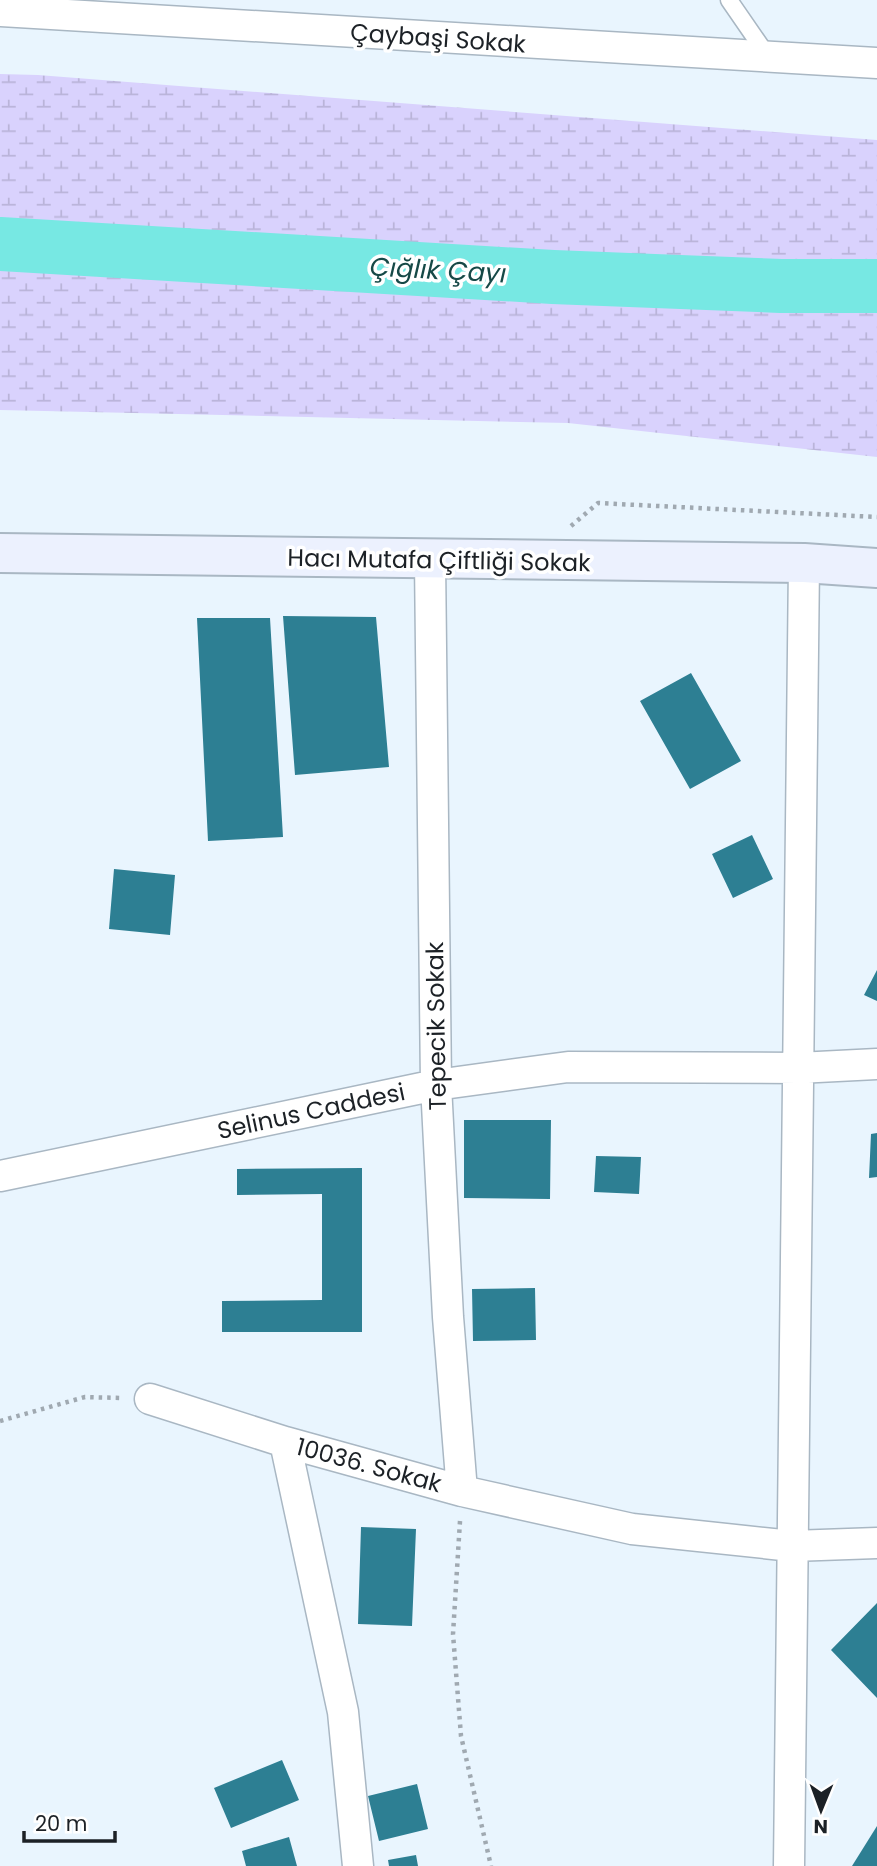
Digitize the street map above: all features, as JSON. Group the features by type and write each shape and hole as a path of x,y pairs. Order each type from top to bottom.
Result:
{"street":[{"name":"Çaybaşi Sokak","path":"0,11 877,63"},
{"name":"Hacı Mutafa Çiftliği Sokak","path":"0,553 804,563 877,568"},
{"name":"Tepecik Sokak","path":"430,560 436,1085 448,1317 462,1491"},
{"path":"789,1866 804,563"},
{"name":"Selinus Caddesi","path":"0,1176 436,1085 568,1067 798,1068 877,1064"},
{"path":"150,1399 285,1442"},
{"name":"10036. Sokak","path":"358,1866 343,1712 285,1442 462,1491 632,1529 792,1546 877,1544"}],"lane":[{"path":"729,0 769,58"}],"path":[{"path":"559,526 572,526 598,503 877,517"},
{"path":"0,1421 85,1397 150,1399"},
{"path":"462,1491 453,1634 461,1736 491,1866"}],"green space":[{"path":"0,74 877,140 877,457 568,423 0,410"}],"building":[{"path":"283,616 376,617 389,767 295,775"},
{"path":"197,618 270,618 283,837 208,841"},
{"path":"691,673 741,761 690,789 640,701"},
{"path":"752,835 773,879 733,898 712,854"},
{"path":"114,869 175,875 170,935 109,929"},
{"path":"877,970 877,1001 864,995"},
{"path":"464,1120 551,1120 550,1199 464,1198"},
{"path":"877,1133 877,1177 869,1178 871,1134"},
{"path":"596,1156 641,1157 639,1194 594,1192"},
{"path":"362,1168 362,1332 222,1332 222,1301 322,1300 322,1194 237,1195 237,1169"},
{"path":"535,1288 536,1340 473,1341 472,1289"},
{"path":"361,1527 416,1529 412,1626 358,1624"},
{"path":"877,1603 877,1698 831,1650"},
{"path":"282,1760 299,1800 231,1828 214,1788"},
{"path":"417,1784 428,1829 379,1841 368,1796"},
{"path":"877,1826 877,1866 852,1866"},
{"path":"289,1837 297,1866 246,1866 242,1851"},
{"path":"416,1855 418,1866 389,1866 388,1860"}],"waterway":[{"name":"Çığlık Çayı","path":"0,244 553,277 781,286 877,286"}]}
